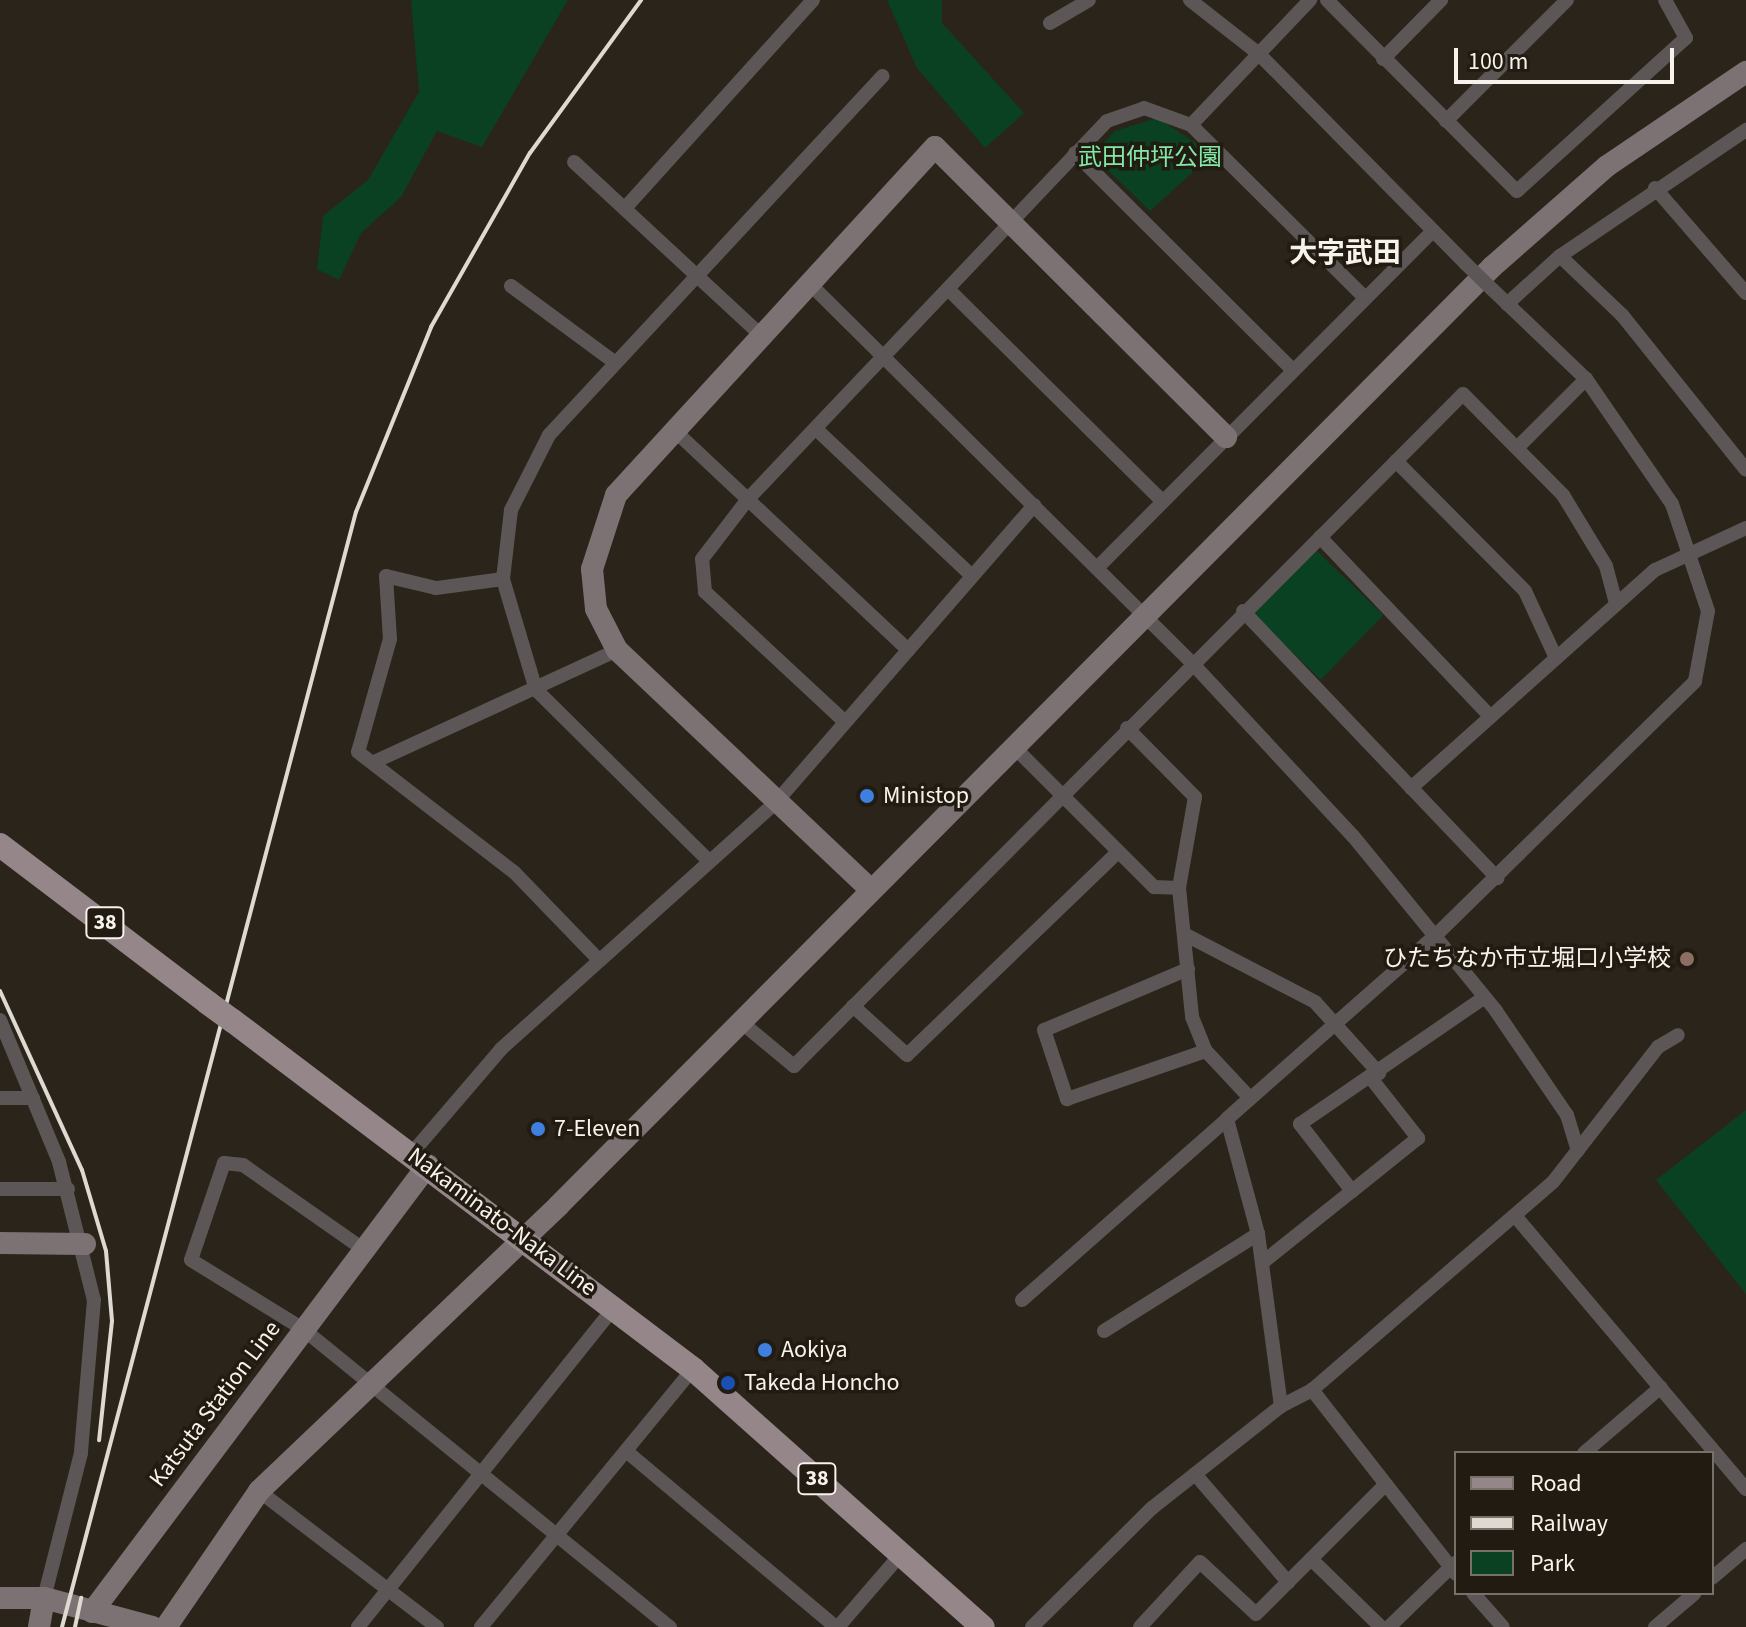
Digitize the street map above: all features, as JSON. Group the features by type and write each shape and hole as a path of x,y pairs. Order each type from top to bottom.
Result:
{"main road":[{"name":"Nakaminato-Naka Line","path":"0,845 420,1159 693,1369 983,1627"}],"street":[{"path":"626,207 813,0"},
{"path":"1050,23 1089,0"},
{"path":"1022,1300 1335,1020 1437,934 1695,681 1708,611 1693,549 1633,439 1586,379 1466,264 1259,54 1190,0"},
{"path":"1191,125 1310,0"},
{"path":"1327,0 1517,191 1686,38 1665,0"},
{"path":"1383,59 1441,0"},
{"path":"1446,121 1567,0"},
{"path":"166,1627 259,1491 524,1238 1547,216 1663,124 1746,72"},
{"path":"709,861 536,690 503,579 511,510 540,450 614,362 883,76"},
{"path":"844,721 722,609 698,577 702,559 748,499 1009,222 1075,153 1125,112 1161,110 1191,125 1364,297"},
{"path":"1507,304 1560,256 1655,188 1746,130"},
{"path":"871,890 617,650 596,609 594,549 616,495 935,147 1226,437"},
{"path":"1075,153 1292,369"},
{"path":"574,162 762,336"},
{"path":"1655,188 1746,293"},
{"path":"1097,568 1292,369 1433,231"},
{"path":"1560,256 1622,315 1746,470"},
{"path":"810,284 1192,663 1437,934 1567,1115 1578,1150"},
{"path":"511,286 614,362"},
{"path":"948,289 1162,501"},
{"path":"1519,446 1586,379"},
{"path":"741,1022 794,1066 1060,794 1463,394 1519,446 1585,527 1616,603"},
{"path":"816,429 972,576"},
{"path":"675,431 908,650"},
{"path":"1396,461 1525,591 1556,658"},
{"path":"420,1159 501,1049 777,801 1034,505"},
{"path":"1411,788 1488,714 1616,603 1693,549 1746,528"},
{"path":"1320,537 1488,714"},
{"path":"503,579 436,588 386,576 390,639 358,752 514,872 599,960"},
{"path":"1243,611 1497,878"},
{"path":"374,762 536,690 617,650"},
{"path":"1127,728 1195,797 1179,888 1192,1017 1206,1051 1250,1098"},
{"path":"1015,748 1154,887 1179,888"},
{"path":"853,1006 907,1055 1117,853"},
{"path":"1184,934 1271,976 1335,1020 1418,1138 1262,1263"},
{"path":"1188,969 1044,1030 1067,1099 1206,1051"},
{"path":"1352,1191 1300,1124 1485,997"},
{"path":"0,1020 68,1189 85,1244 96,1329 90,1396 39,1627"},
{"path":"1032,1627 1195,1474 1281,1406 1312,1390 1415,1296 1516,1217 1578,1150 1658,1047 1678,1035"},
{"path":"0,1098 33,1098"},
{"path":"1227,1119 1258,1234 1281,1406"},
{"name":"Katsuta Station Line","path":"92,1612 363,1249 420,1159"},
{"path":"363,1249 243,1165 224,1163 191,1260 303,1329 368,1385 558,1534 670,1627"},
{"path":"0,1189 68,1189"},
{"path":"1516,1217 1746,1489"},
{"path":"1104,1331 1258,1234"},
{"path":"0,1243 85,1244"},
{"path":"358,1627 483,1475 614,1307"},
{"path":"481,1627 693,1369"},
{"path":"1586,1451 1661,1387"},
{"path":"1312,1390 1454,1568 1389,1627"},
{"path":"626,1451 837,1627 901,1554"},
{"path":"1195,1474 1288,1582"},
{"path":"1140,1627 1200,1562 1256,1614 1385,1485"},
{"path":"259,1491 437,1627"},
{"path":"1714,1576 1746,1549"},
{"path":"1311,1559 1381,1627"},
{"path":"1475,1595 1503,1627"},
{"path":"1655,1627 1693,1595"},
{"path":"0,1598 44,1598 152,1627"}],"green space":[{"path":"411,0 568,0 482,147 437,131 401,197 361,233 339,280 317,269 323,216 368,180 419,92"},
{"path":"887,0 942,0 942,23 1024,113 985,148 917,68"},
{"name":"武田仲坪公園","path":"1157,118 1213,154 1150,211 1092,155 1115,131"},
{"path":"1315,549 1383,615 1321,680 1252,614"},
{"path":"1746,1110 1746,1294 1656,1180"}],"railway":[{"path":"62,1627 356,512 431,327 530,153 641,0"},
{"path":"0,991 82,1170 106,1251 112,1321 99,1440"},
{"path":"75,1627 81,1598"}],"place":[{"name":"Ministop","path":"867,796"},
{"name":"ひたちなか市立堀口小学校","path":"1687,959"},
{"name":"7-Eleven","path":"538,1129"},
{"name":"Aokiya","path":"765,1350"},
{"name":"Takeda Honcho","path":"728,1383"}],"district":[{"name":"大字武田","path":"1345,253"}]}
